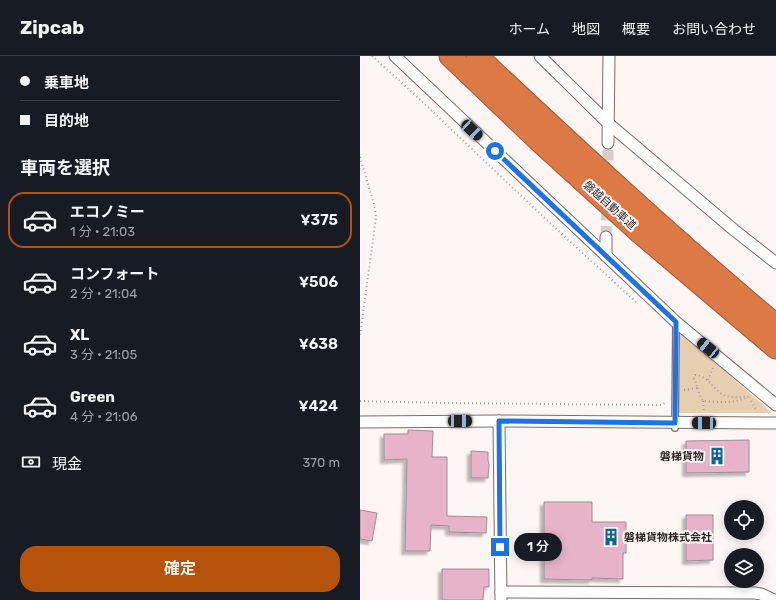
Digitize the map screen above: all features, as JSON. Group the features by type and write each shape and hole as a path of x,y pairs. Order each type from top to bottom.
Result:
{"highway":[{"name":"磐越自動車道","path":"450,56 639,232 776,348"},
{"name":"磐越自動車道","path":"477,56 656,222 703,264 776,325"}],"street":[{"path":"395,56 676,322 776,405"},
{"path":"540,56 609,124 734,230 776,263"},
{"path":"608,144 609,56"},
{"path":"606,237 606,256"},
{"path":"499,421 501,596 755,593 774,600"},
{"path":"360,422 499,421 675,425 776,424"}],"lane":[{"path":"675,425 676,322"}],"path":[{"path":"372,56 420,99 552,225 640,305"},
{"path":"360,158 375,208 376,217 360,336"},
{"path":"705,415 703,401 694,378 695,375 701,376 708,380 715,390 727,396 748,397"},
{"path":"675,391 698,388"},
{"path":"743,392 748,397 759,416"},
{"path":"703,401 731,402 739,401 748,397"},
{"path":"360,401 662,405 668,400"}],"shaded area":[{"path":"679,330 772,413 679,413"}],"building":[{"path":"408,430 433,431 432,457 447,457 447,516 487,517 486,533 449,532 449,526 431,525 430,551 405,551 407,459 384,460 384,434 408,434"},
{"name":"磐梯貨物","path":"749,440 749,472 686,473 686,441"},
{"path":"471,451 488,452 488,478 471,478"},
{"path":"544,502 592,502 592,522 626,522 626,553 623,553 623,579 544,579"},
{"path":"360,510 377,513 372,541 360,539"},
{"path":"686,515 713,515 713,560 686,561"},
{"path":"442,569 489,569 489,587 484,587 483,600 442,600"}],"tunnel":[{"path":"608,143 608,177"},
{"path":"606,237 607,202"}],"place":[{"name":"磐梯貨物","path":"717,456"},
{"name":"磐梯貨物株式会社","path":"611,537"}],"route":[{"path":"495,151 676,322 675,423 499,421 500,547"}]}
